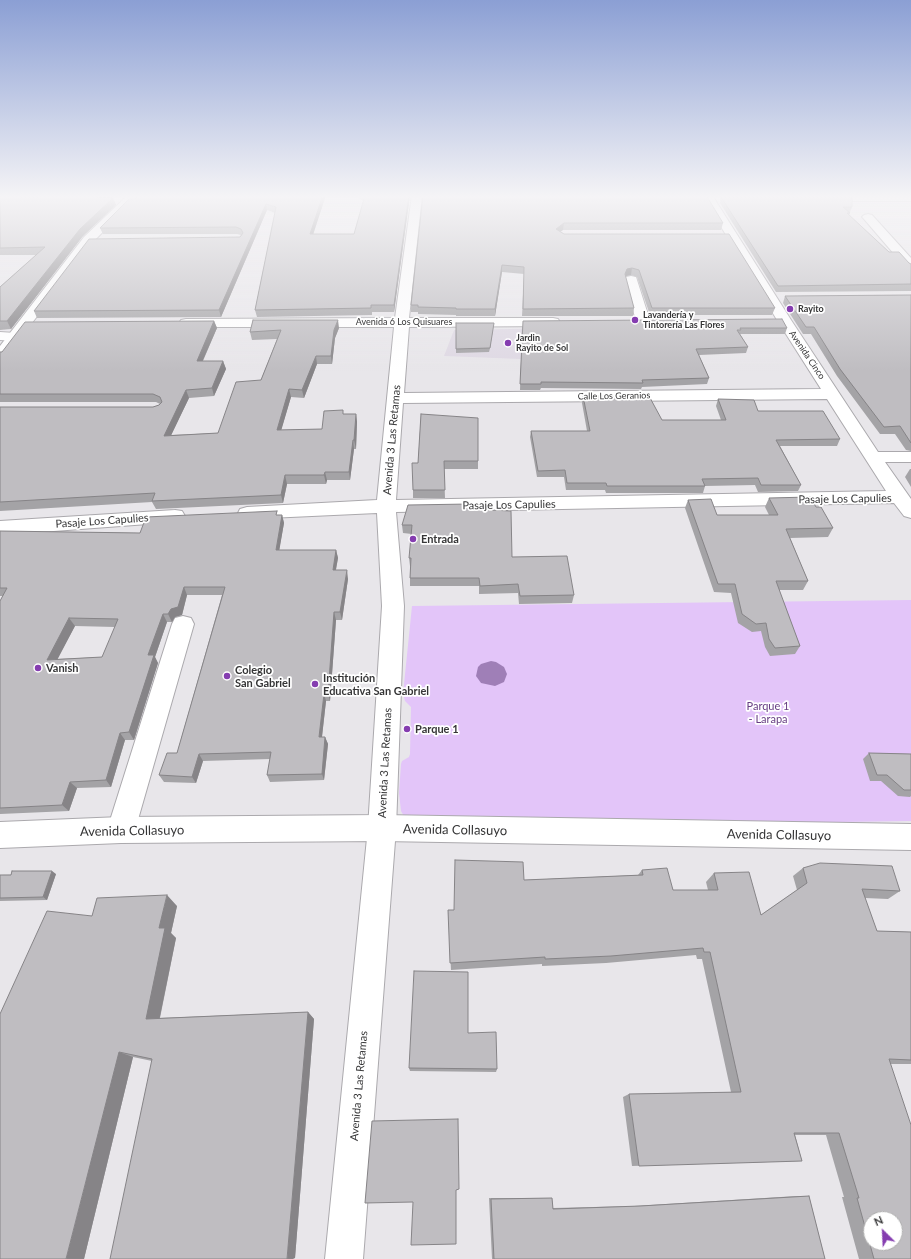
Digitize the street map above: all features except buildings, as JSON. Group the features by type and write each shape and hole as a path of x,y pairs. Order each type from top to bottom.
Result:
{"street":[{"path":"0,356 78,254"},
{"name":"Avenida 3 Las Retamas","path":"344,1259 382,828 393,606 386,506 402,322 410,254"},
{"name":"Avenida Cinco","path":"740,254 779,298 784,320 875,457 899,497 911,512"},
{"path":"900,254 911,266"},
{"path":"629,322 649,322 630,280"},
{"path":"770,320 784,320"},
{"name":"Avenida 6 Los Quisuares","path":"175,323 570,322"},
{"path":"24,324 43,324"},
{"path":"0,336 15,337"},
{"name":"Calle Los Geranios","path":"396,398 833,394"},
{"path":"875,457 911,457"},
{"name":"Pasaje Los Capulies","path":"229,514 386,506 899,497"},
{"name":"Pasaje Los Capulies","path":"0,528 190,515"},
{"path":"121,830 183,624"},
{"name":"Avenida Collasuyo","path":"0,835 121,830 382,828 911,837"}],"shaded area":[{"name":"Jardin Rayito de Sol","path":"565,328 571,361 444,356 454,330"},
{"path":"491,661 504,667 507,674 504,682 495,686 481,683 476,676 478,667 481,664"}],"green space":[{"name":"Parque 1 - Larapa","path":"911,600 911,821 768,823 405,818 401,811 399,793 401,764 402,761 409,757 410,754 411,707 405,701 403,694 412,606"}],"place":[{"name":"Rayito","path":"790,309"},
{"name":"Lavandería y Tintorería Las Flores","path":"635,320"},
{"name":"Jardin Rayito de Sol","path":"508,343"},
{"name":"Entrada","path":"413,539"},
{"name":"Vanish","path":"38,668"},
{"name":"Colegio San Gabriel","path":"227,676"},
{"name":"Institución Educativa San Gabriel","path":"315,684"},
{"name":"Parque 1","path":"407,729"}]}
